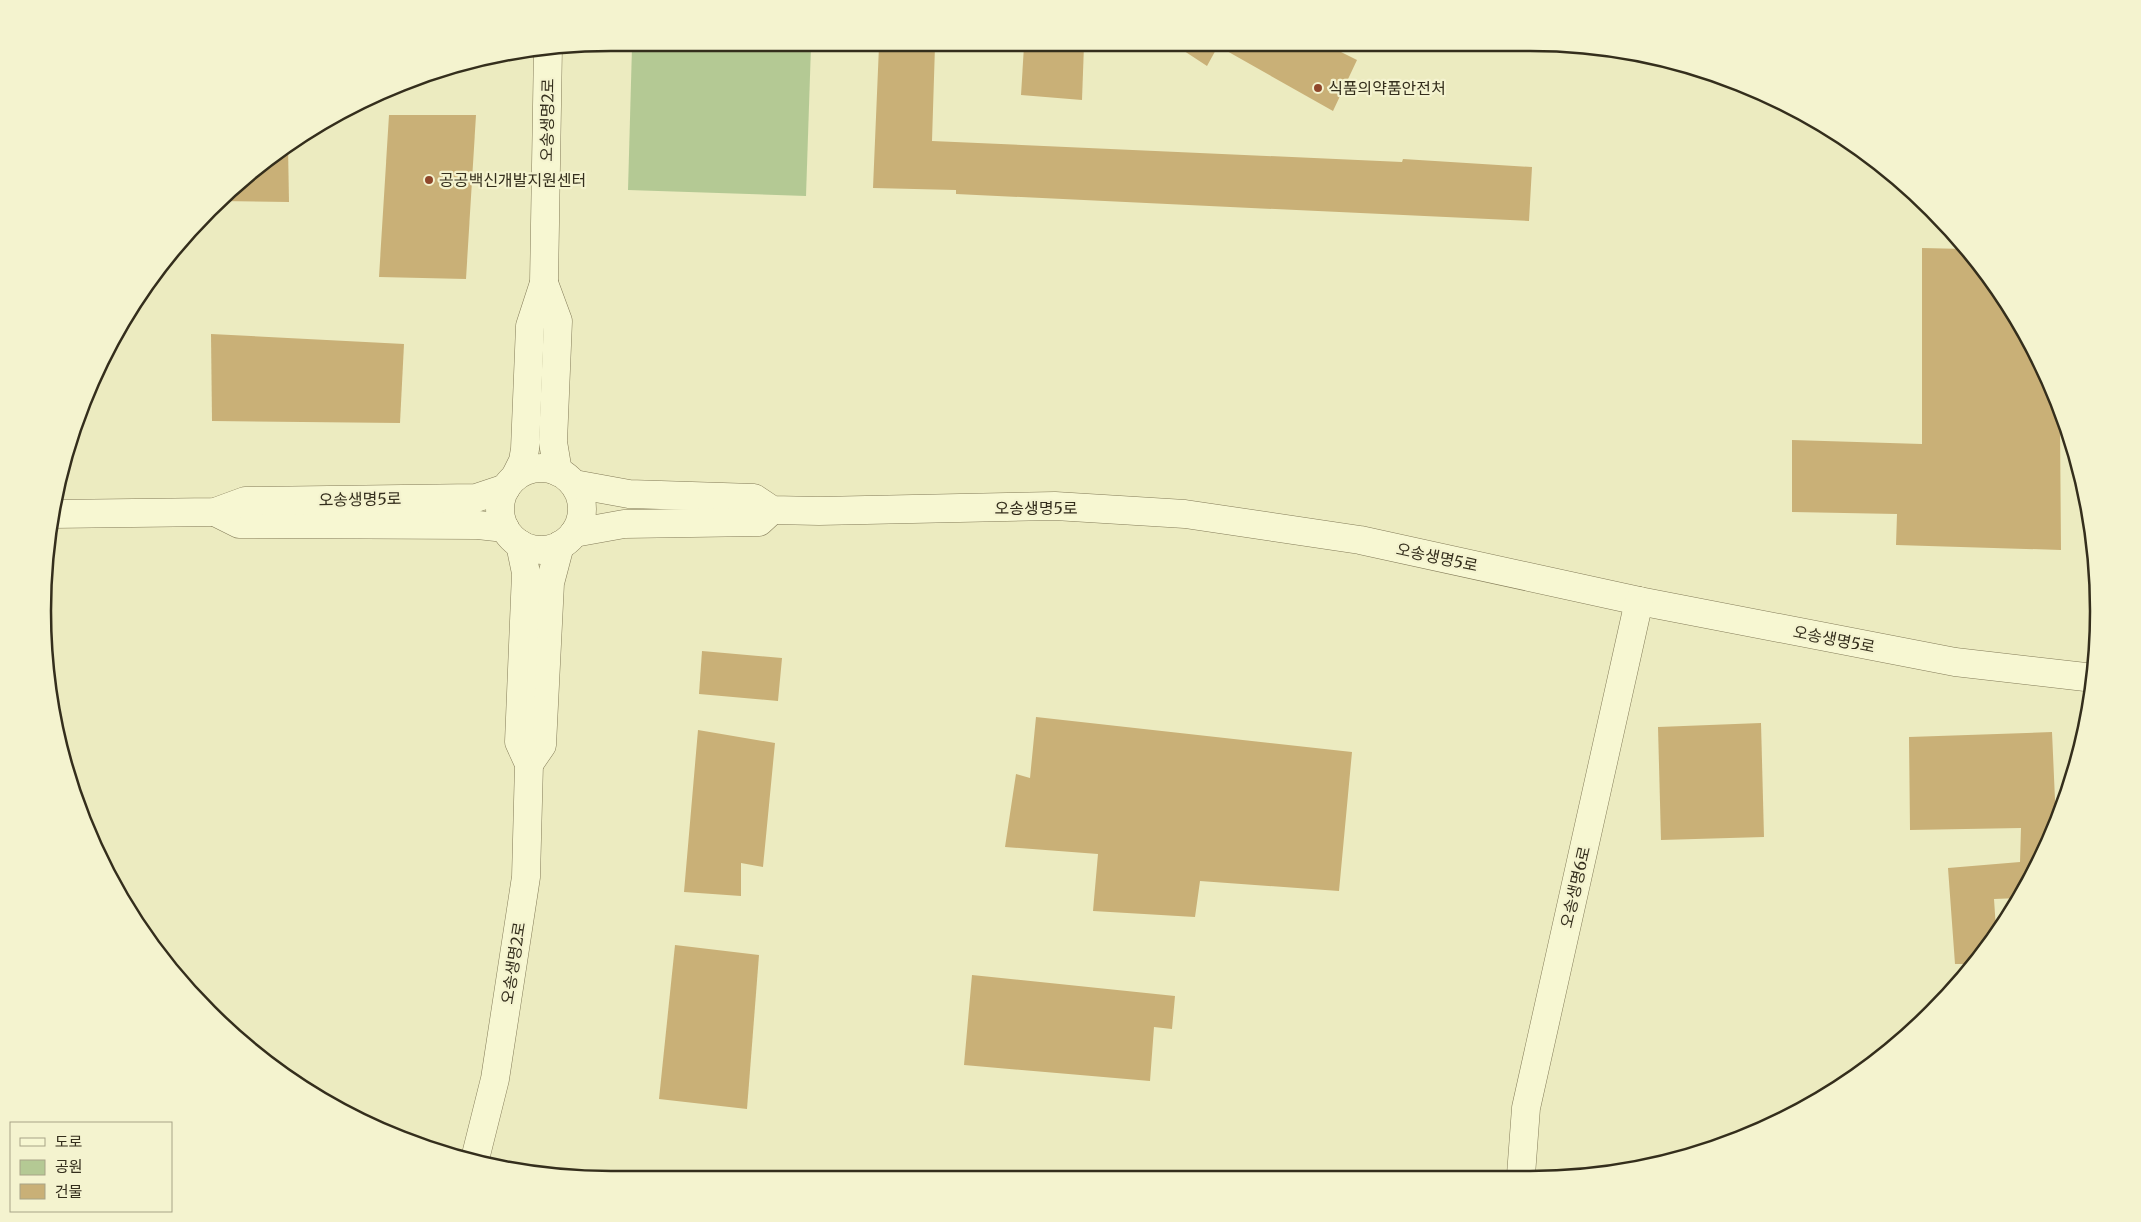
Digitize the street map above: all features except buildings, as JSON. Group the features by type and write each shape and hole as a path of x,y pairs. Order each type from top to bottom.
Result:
{"street":[{"name":"오송생명2로","path":"510,482 523,461 530,326 544,283 548,55"},
{"name":"오송생명2로","path":"544,283 558,321 553,442 566,478"},
{"path":"529,764 542,745 550,583 567,539 580,522 582,508 580,495 566,478 552,469 526,470 510,482 501,501 500,515 512,536 538,550 552,549 567,539 624,524 759,522 772,510"},
{"name":"오송생명5로","path":"566,478 629,494 754,498 772,510 819,511 1055,506 1185,514 1360,540 1639,601 1955,662 2086,677"},
{"name":"오송생명5로","path":"60,514 215,512 245,501 476,498 510,482"},
{"name":"오송생명5로","path":"215,512 239,524 478,525 512,536"},
{"name":"오송생명2로","path":"476,1154 495,1079 526,877 529,764 519,742 526,573 512,536"},
{"name":"오송생명6로","path":"1521,1171 1526,1108 1639,601"}],"green space":[{"path":"632,51 811,51 806,196 628,190"}],"place":[{"name":"식품의약품안전처","path":"1318,88"},
{"name":"공공백신개발지원센터","path":"429,180"}]}
